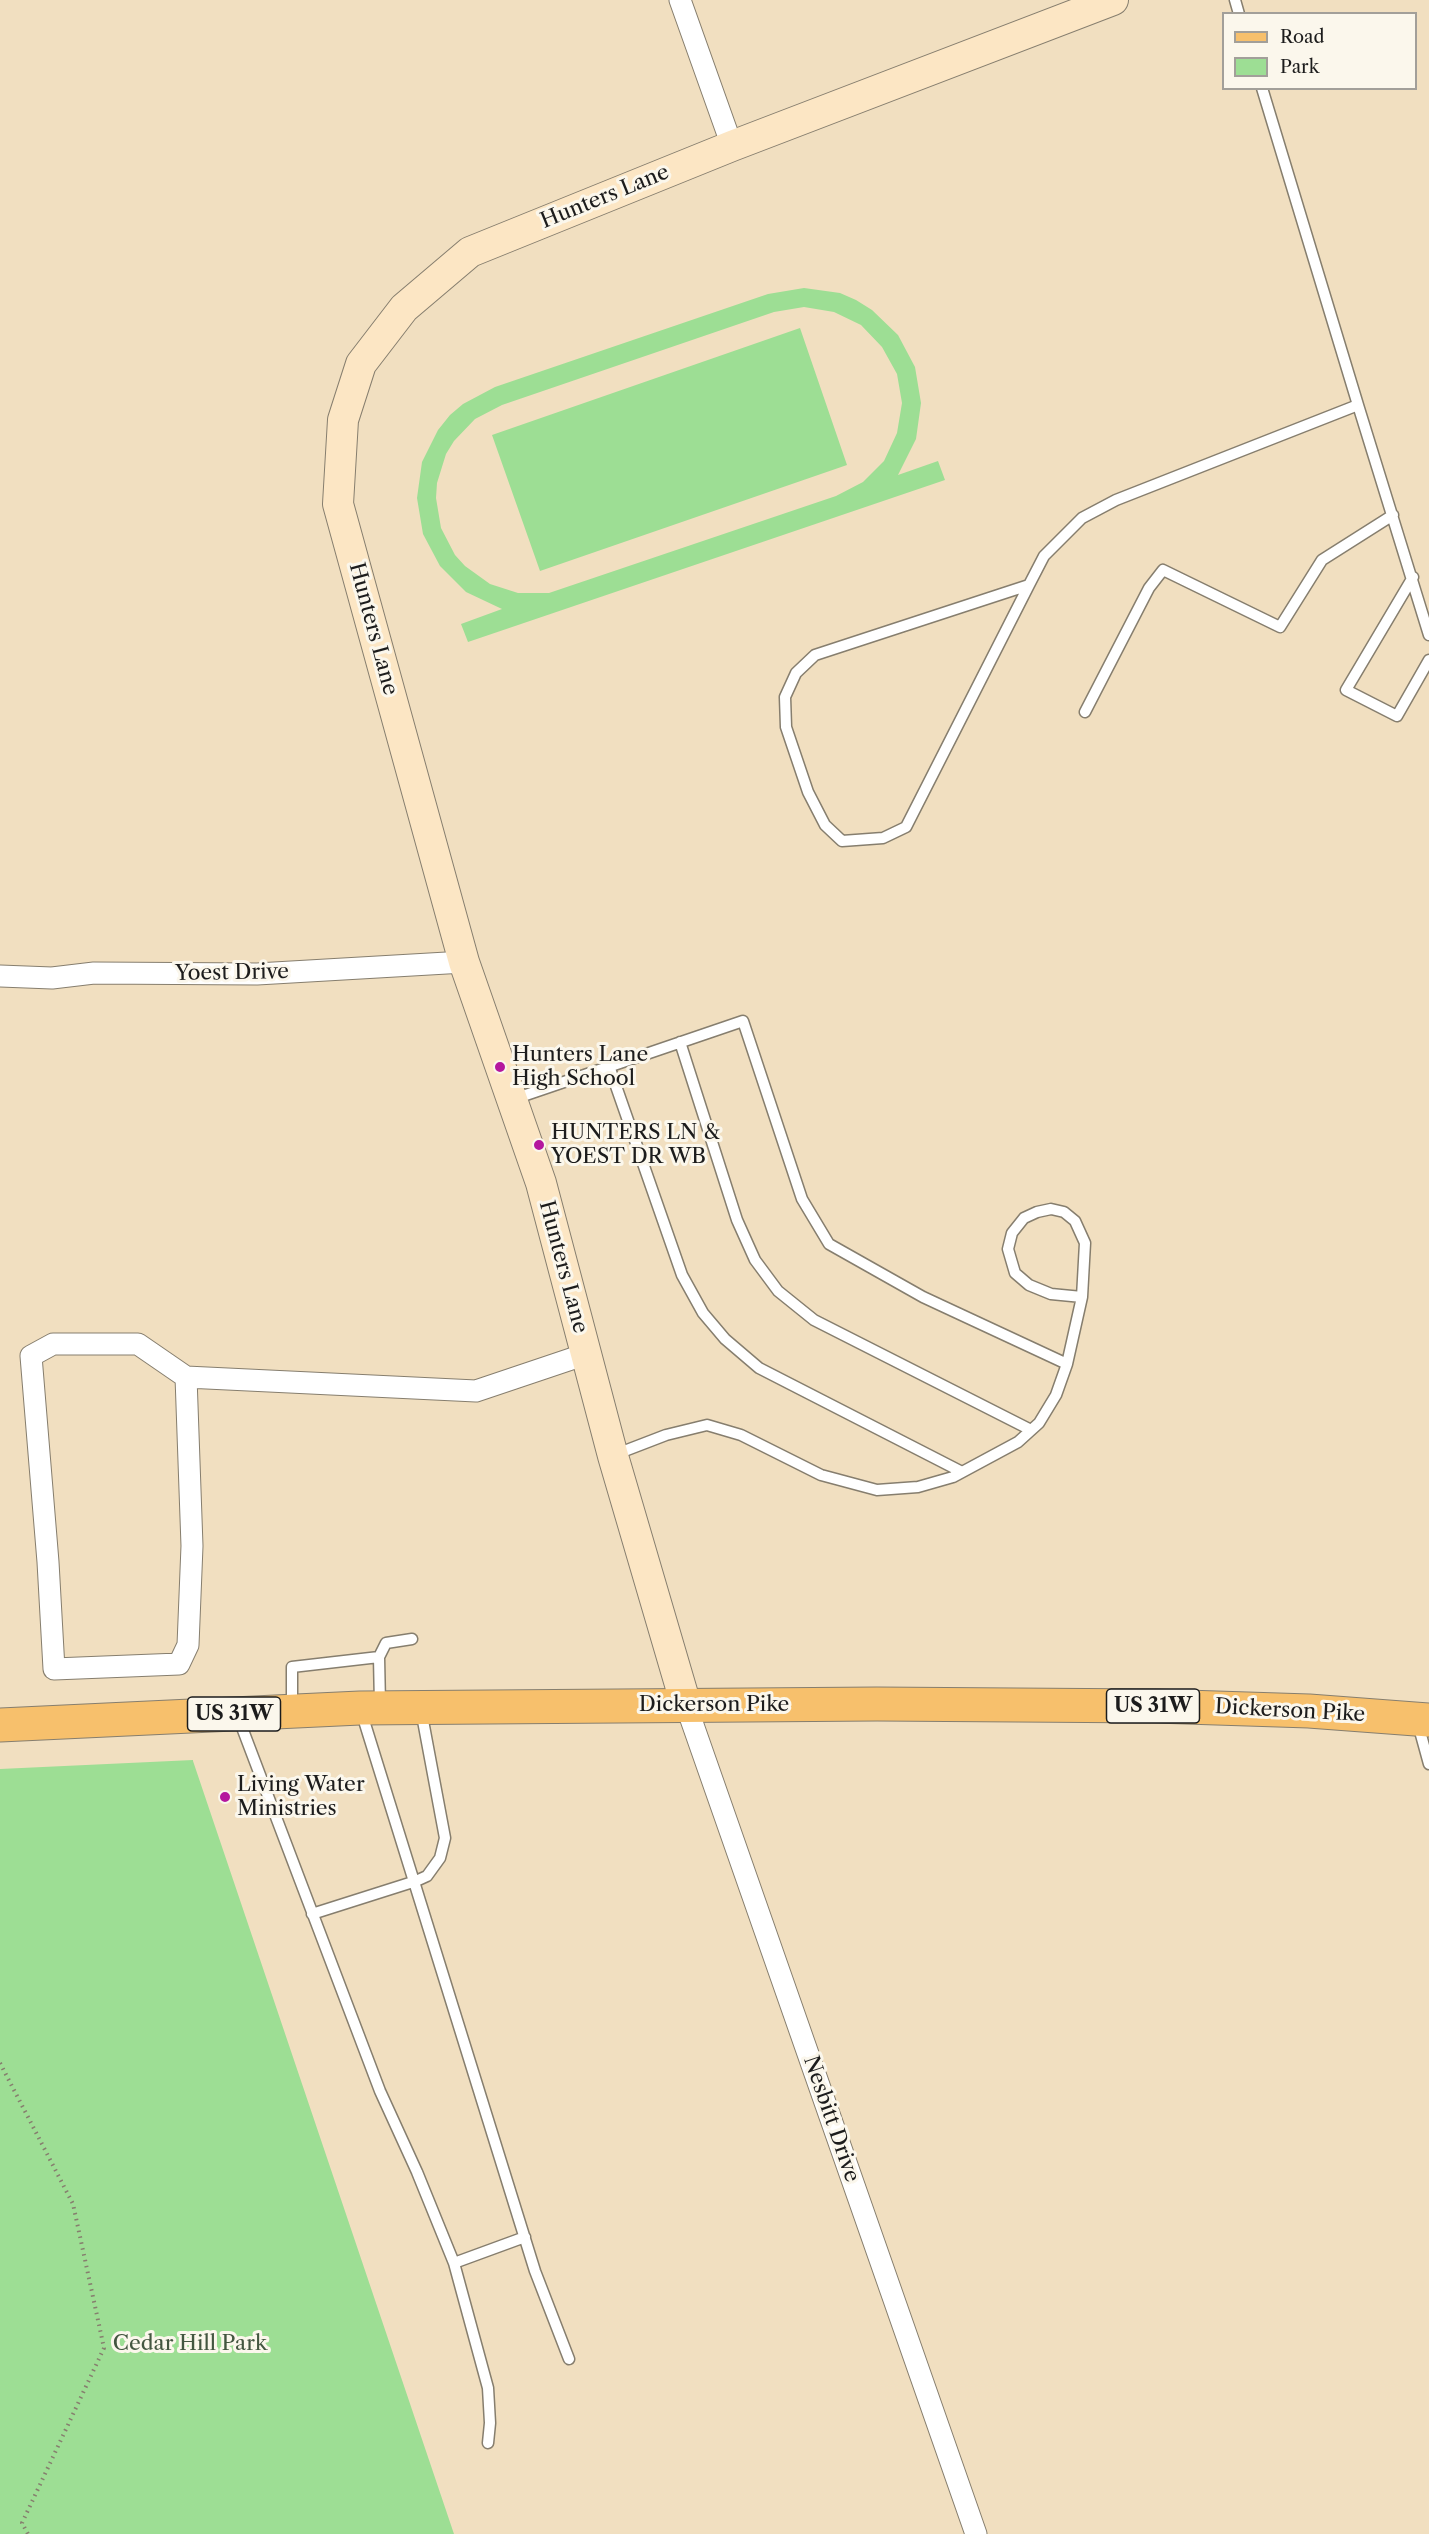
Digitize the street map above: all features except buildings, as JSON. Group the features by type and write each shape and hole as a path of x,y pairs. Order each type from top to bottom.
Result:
{"main road":[{"name":"Dickerson Pike","path":"0,1725 370,1708 686,1705 1155,1706 1309,1711 1423,1719"}],"street":[{"path":"680,0 732,146"},
{"name":"Hunters Lane","path":"686,1705 613,1456 541,1183 464,962 338,504 343,420 361,364 404,308 470,252 732,146 1113,0"},
{"name":"Yoest Drive","path":"0,976 52,978 94,973 257,974 464,962"},
{"path":"186,1377 192,1546 188,1645 179,1664 54,1669 48,1562 31,1356 53,1344 138,1344 186,1377 476,1390 586,1354"},
{"name":"Nesbitt Drive","path":"686,1705 976,2534"}],"lane":[{"path":"1263,90 1429,635"},
{"path":"1029,585 815,655 796,673 784,697 786,727 808,792 825,825 842,841 883,838 906,827 1044,556 1082,518 1116,500 1358,405"},
{"path":"1085,711 1149,588 1163,570 1280,627 1322,560 1393,515"},
{"path":"1413,577 1346,690 1397,716 1429,660"},
{"path":"511,1100 743,1021 802,1199 829,1244 923,1297 1067,1364"},
{"path":"680,1042 737,1220 754,1260 778,1291 814,1320 1031,1430"},
{"path":"609,1066 682,1275 704,1312 725,1339 759,1368 962,1472"},
{"path":"613,1456 666,1435 707,1425 741,1435 821,1475 877,1490 918,1487 962,1472 1018,1442 1039,1423 1056,1395 1067,1364 1082,1297 1085,1243 1075,1221 1064,1212 1051,1209 1024,1218 1012,1233 1008,1249 1015,1273 1029,1286 1051,1294 1082,1297"},
{"path":"412,1639 386,1643 379,1657 370,1708 416,1881 525,2236 569,2360"},
{"path":"292,1711 292,1667 379,1657"},
{"path":"312,1914 416,1881 427,1876 440,1858 445,1838 421,1707"},
{"path":"237,1714 380,2091 417,2172 454,2263 488,2388 490,2423 488,2443"},
{"path":"1423,1719 1429,1764"},
{"path":"454,2263 525,2236"}],"path":[{"path":"0,2063 73,2204 104,2348 22,2523 28,2534"}],"green space":[{"path":"804,288 840,293 872,310 898,335 915,367 921,403 916,439 898,475 938,461 945,480 468,642 461,624 502,609 466,592 440,566 423,534 417,498 422,462 438,430 450,415 463,404 495,387 768,294","holes":["804,307 834,312 861,325 882,347 897,374 902,403 897,433 884,461 863,482 836,496 549,593 518,593 490,584 465,566 455,555 441,528 436,498 437,483 446,454 454,441 475,419 502,405 774,312"]},
{"path":"800,328 847,465 540,571 492,435"},
{"name":"Cedar Hill Park","path":"193,1760 454,2534 0,2534 0,1769"}],"place":[{"name":"Hunters Lane High School","path":"500,1067"},
{"name":"HUNTERS LN & YOEST DR WB","path":"539,1145"},
{"name":"Living Water Ministries","path":"225,1797"}]}
